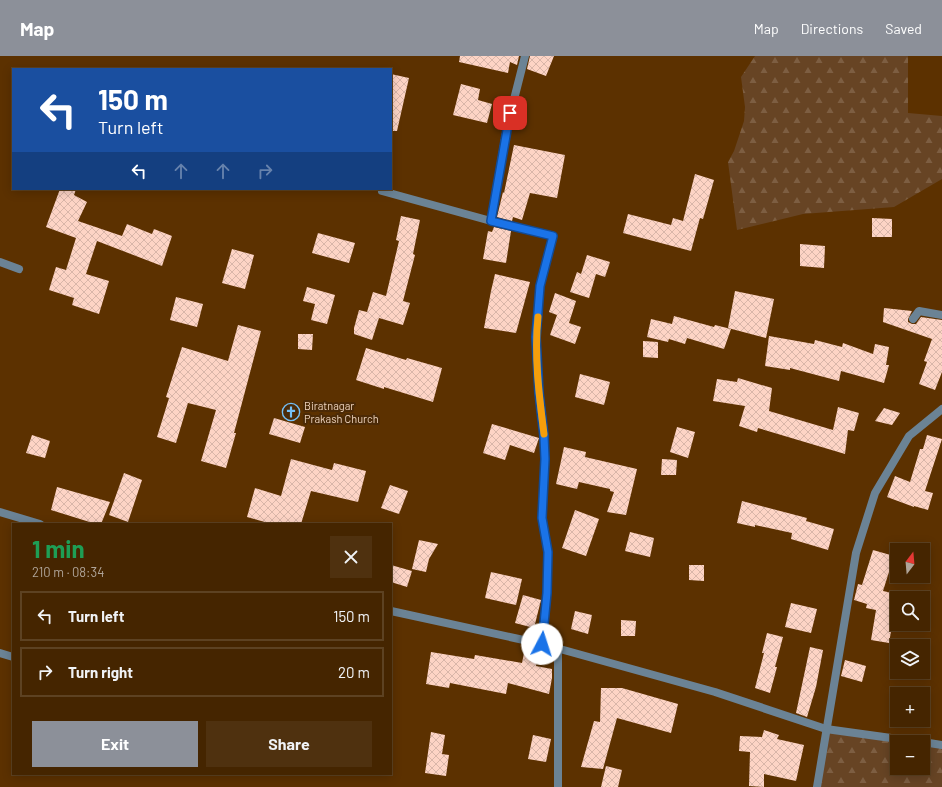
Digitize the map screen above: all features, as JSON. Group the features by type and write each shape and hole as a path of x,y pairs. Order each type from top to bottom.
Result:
{"street":[{"path":"491,221 507,127 525,56"},
{"path":"382,192 553,236 540,286 536,337 545,459 542,518 548,552 547,593 542,644"},
{"path":"0,262 19,269"},
{"path":"913,319 920,311 942,315"},
{"path":"817,787 856,552 875,493 909,436 942,409"},
{"path":"0,512 37,523"},
{"path":"392,611 542,644 716,692 826,729 890,738"},
{"path":"558,649 558,787"},
{"path":"0,653 12,657"},
{"path":"930,743 942,745"}],"green space":[{"path":"755,56 908,56 908,113 942,116 942,179 894,207 803,214 737,230 728,162 734,151 744,121 745,107 741,77"},
{"path":"826,729 890,741 890,775 930,775 930,743 942,745 942,787 817,787"}],"building":[{"path":"460,56 519,56 517,65 510,62 508,73 459,62"},
{"path":"530,56 554,56 546,76 527,69"},
{"path":"392,74 409,78 397,131 392,131"},
{"path":"461,84 480,89 478,100 492,104 487,123 453,115"},
{"path":"514,145 565,155 557,198 530,193 522,220 513,217 512,221 497,217 503,192 504,193"},
{"path":"695,174 714,180 703,219 700,218 691,251 623,233 628,214 671,225 673,218 683,221"},
{"path":"60,190 76,190 74,195 87,202 78,221 122,236 127,224 152,234 154,229 172,236 162,266 97,241 86,274 109,281 99,314 72,305 74,298 49,290 56,267 66,270 76,238 46,227"},
{"path":"401,216 420,220 413,254 415,255 403,301 410,303 403,325 379,318 372,340 354,334 354,328 359,310 367,312 373,292 386,296 399,241 396,240"},
{"path":"872,218 892,219 892,237 872,237"},
{"path":"494,227 511,231 506,263 483,259 488,231 492,232"},
{"path":"318,233 355,243 349,263 312,253"},
{"path":"800,244 825,246 824,268 800,266"},
{"path":"232,249 254,255 245,289 222,283"},
{"path":"587,255 610,262 605,277 596,274 589,298 570,292 577,272 581,274"},
{"path":"495,274 530,282 516,333 484,328"},
{"path":"307,287 335,295 327,324 311,320 315,304 303,301"},
{"path":"735,291 774,299 766,338 728,328"},
{"path":"555,293 576,301 569,323 581,327 575,344 550,335 557,315 549,312"},
{"path":"176,297 203,304 197,327 170,320"},
{"path":"884,308 912,311 908,322 912,324 916,324 921,317 942,320 942,372 935,390 919,384 927,362 924,361 932,339 883,322"},
{"path":"674,316 714,327 715,325 731,329 724,349 687,338 685,344 669,339 668,342 647,337 651,319 672,324"},
{"path":"238,325 261,331 226,468 201,461 216,410 188,403 176,443 157,437 169,398 166,397 182,347 228,361"},
{"path":"298,334 313,334 312,350 298,349"},
{"path":"769,336 814,344 815,340 842,347 843,343 873,354 875,344 889,347 886,365 889,365 884,383 841,371 839,381 790,368 790,370 765,366"},
{"path":"643,341 658,342 658,358 643,357"},
{"path":"366,348 406,360 407,358 442,368 433,402 356,380"},
{"path":"580,374 610,382 604,405 575,397"},
{"path":"738,378 772,388 769,411 833,430 838,407 859,413 854,431 848,430 845,454 758,428 757,432 739,426 745,406 713,401 717,379 737,382"},
{"path":"884,408 900,413 892,425 875,421"},
{"path":"274,418 305,427 300,443 269,434"},
{"path":"492,424 539,438 534,453 510,445 505,460 483,453"},
{"path":"677,427 695,432 688,458 670,452"},
{"path":"32,435 50,441 45,458 26,453"},
{"path":"927,435 942,439 925,491 933,493 928,510 914,507 887,497 895,476 910,482 920,449 923,449"},
{"path":"564,447 586,452 585,457 637,469 626,515 607,512 614,492 610,491 610,489 579,482 577,489 556,484"},
{"path":"291,459 332,470 334,463 366,471 358,502 311,491 301,523 268,523 247,517 255,488 281,496"},
{"path":"662,459 677,460 676,475 661,475"},
{"path":"124,473 142,480 128,522 109,515"},
{"path":"390,485 408,491 399,514 381,508"},
{"path":"57,487 110,502 101,523 93,523 51,510"},
{"path":"742,501 807,518 806,521 834,529 828,550 791,539 792,533 755,525 755,527 737,523"},
{"path":"575,510 599,519 586,556 562,548"},
{"path":"630,532 654,538 650,557 625,551"},
{"path":"419,540 438,544 429,559 426,572 412,569"},
{"path":"873,550 890,555 890,569 883,591 890,592 891,631 889,643 871,640 876,610 866,608 867,604 854,600 858,584 862,585"},
{"path":"392,565 412,571 407,587 392,582"},
{"path":"689,565 704,565 704,581 689,580"},
{"path":"491,572 522,579 516,605 485,598"},
{"path":"523,595 541,600 534,628 515,623"},
{"path":"791,603 817,609 811,633 785,627"},
{"path":"575,611 592,615 588,634 571,629"},
{"path":"621,620 636,621 635,636 621,636"},
{"path":"767,633 783,637 770,693 755,688 764,653 762,653"},
{"path":"810,647 823,650 816,687 807,717 796,713"},
{"path":"431,652 474,659 475,655 522,663 524,653 538,655 536,666 552,669 549,694 508,683 506,694 450,683 449,688 426,684"},
{"path":"845,660 866,666 862,682 841,676"},
{"path":"601,688 622,688 678,704 671,733 617,718 603,769 581,767 594,721 600,722"},
{"path":"764,730 779,735 777,739 804,745 796,781 764,774 764,787 749,786 750,752 739,751 740,736 762,737"},
{"path":"431,732 445,735 442,754 449,755 446,776 425,773"},
{"path":"533,735 551,739 546,762 528,759"},
{"path":"606,766 622,770 618,787 601,787"}],"slow traffic":[{"path":"538,317 536,337 539,393 544,434"}],"place":[{"name":"Biratnagar Prakash Church","path":"291,412"}],"route":[{"path":"510,113 491,221 553,236 540,286 536,337 545,459 542,518 548,552 547,593 542,644"}]}
